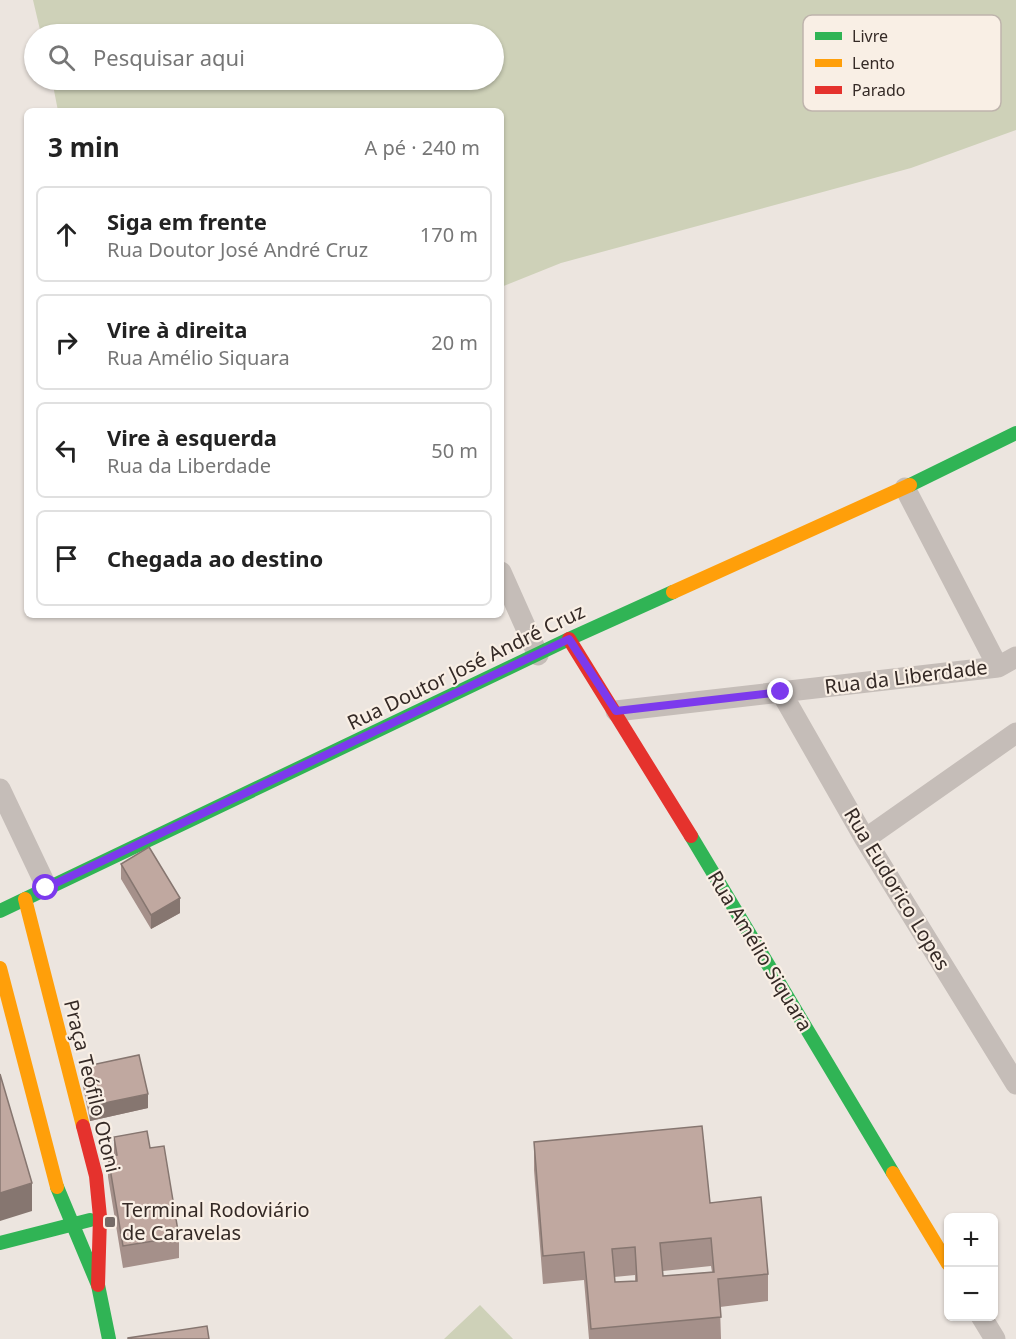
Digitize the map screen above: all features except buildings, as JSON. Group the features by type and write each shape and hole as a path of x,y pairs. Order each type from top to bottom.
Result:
{"street":[{"name":"Rua Doutor José André Cruz","path":"0,911 569,639 905,488 1016,433"},
{"path":"905,488 1007,662"},
{"path":"504,579 538,655"},
{"name":"Rua Amélio Siquara","path":"569,639 616,711 944,1257"},
{"name":"Rua da Liberdade","path":"616,711 1007,662"},
{"name":"Rua Eudorico Lopes","path":"781,692 865,839 1016,1084"},
{"path":"865,839 1016,733"},
{"path":"0,789 46,888"},
{"name":"Praça Teófilo Otoni","path":"25,899 96,1176 100,1217 98,1285"},
{"name":"Praça Teófilo Otoni","path":"0,968 54,1179 98,1285 109,1339"},
{"path":"0,1243 100,1217"},
{"path":"984,1321 995,1339"}],"green space":[{"path":"33,0 1016,0 1016,130 911,168 561,263 504,286 504,108 57,108 54,90 504,90 504,24 39,24"},
{"path":"480,1305 513,1339 444,1339"}],"traffic: fast":[{"path":"910,485 1016,433"},
{"path":"0,911 569,639 673,592"},
{"path":"691,836 893,1173"},
{"path":"57,1187 98,1285 109,1339"},
{"path":"0,1243 90,1220"}],"traffic: slow":[{"path":"673,592 910,485"},
{"path":"25,899 83,1126"},
{"path":"0,968 57,1187"},
{"path":"893,1173 944,1257"}],"traffic: jam":[{"path":"569,639 691,836"},
{"path":"83,1126 96,1176 100,1217 98,1285"}],"place":[{"name":"Terminal Rodoviário de Caravelas","path":"110,1222"}],"route":[{"path":"46,888 569,639 616,711 781,692"}]}
